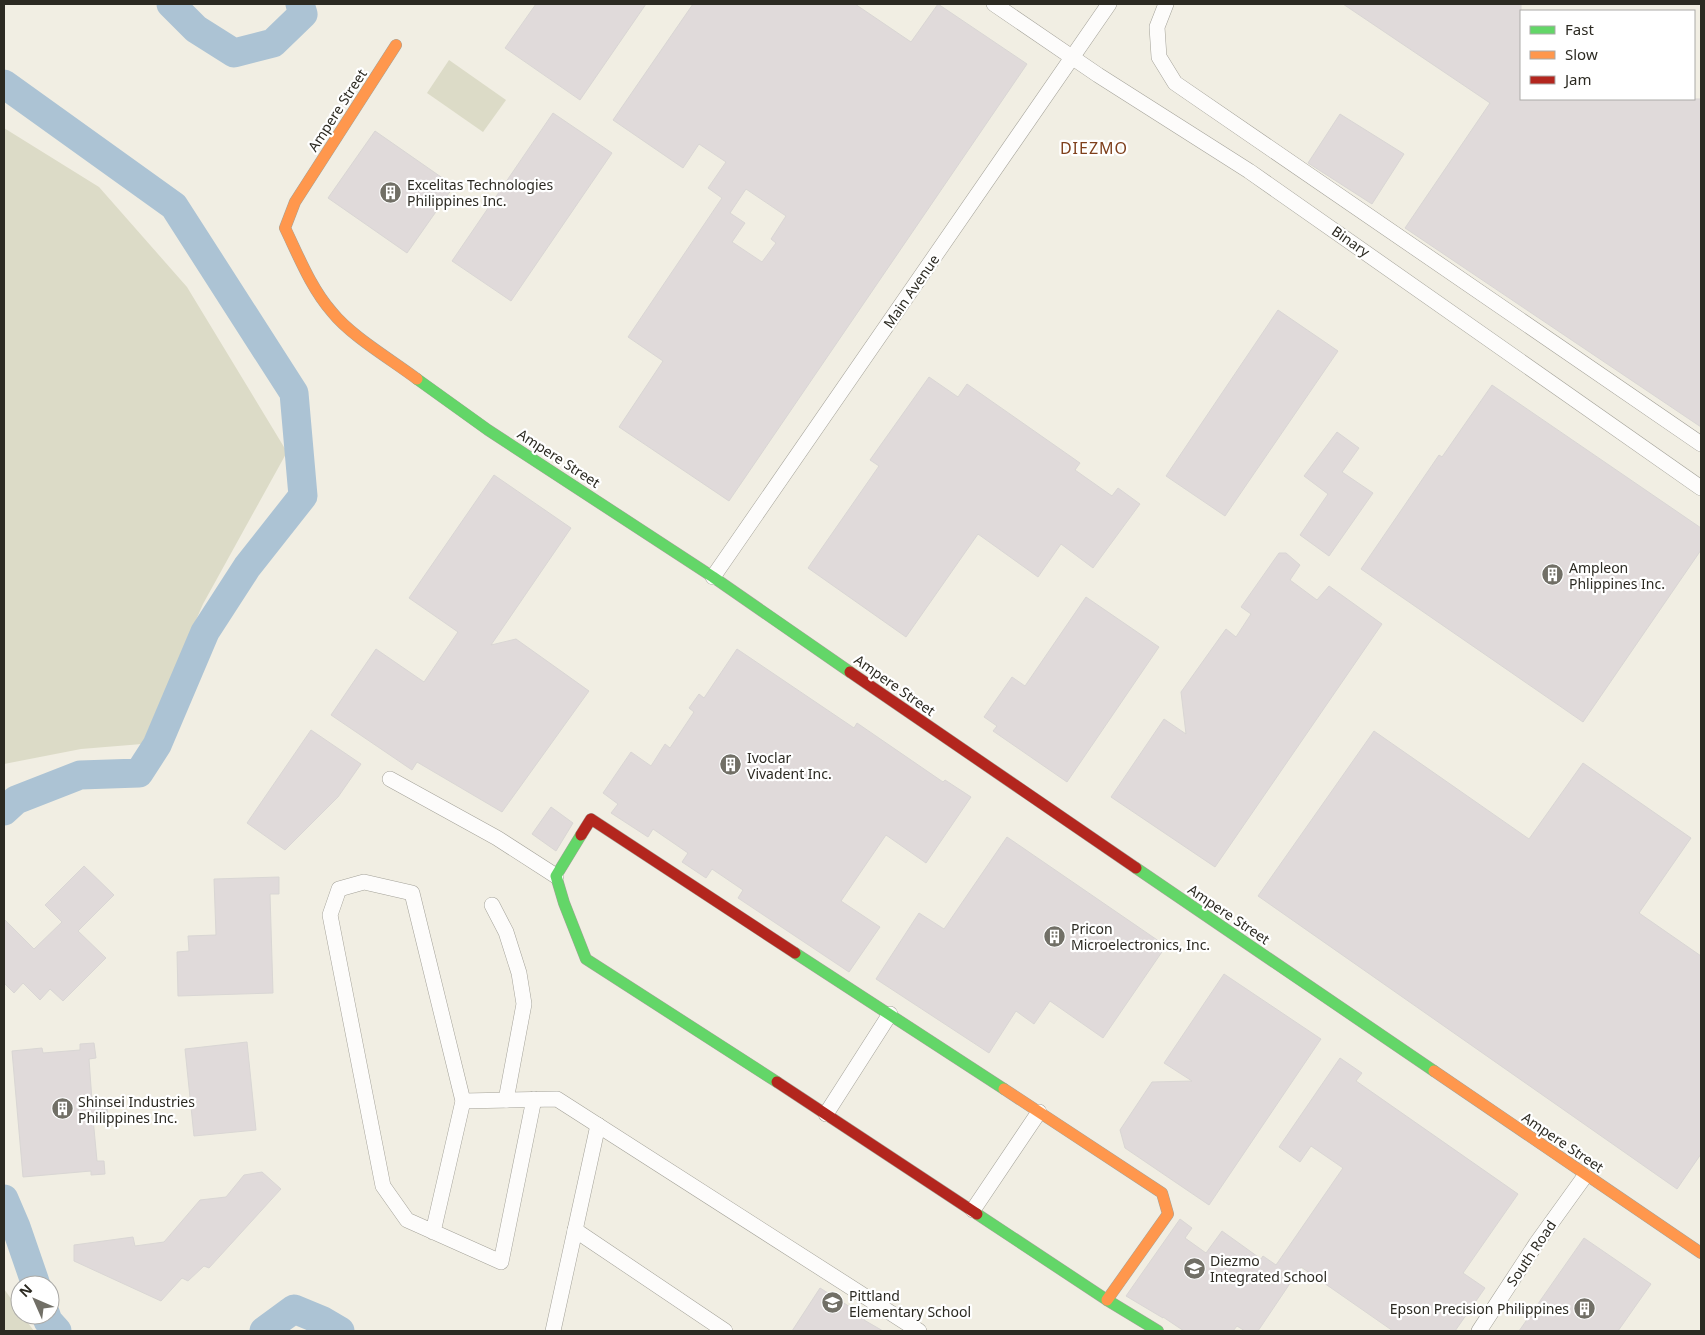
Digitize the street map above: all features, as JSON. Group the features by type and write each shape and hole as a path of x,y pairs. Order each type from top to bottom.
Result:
{"street":[{"name":"Binary","path":"994,4 1072,58 1249,171 1701,488"},
{"name":"Main Avenue","path":"713,577 1109,4"},
{"path":"1166,4 1157,27 1159,57 1175,82 1701,444"},
{"name":"Ampere Street","path":"396,45 295,202 285,228 310,280 332,313 358,336 488,430 713,577 1585,1176 1701,1253"},
{"path":"390,779 496,838 556,876 564,903 586,959 826,1114 1107,1300 1158,1331"},
{"path":"556,876 591,819 1162,1193 1168,1214 1107,1300"},
{"path":"433,1232 463,1101 412,893 364,882 339,889 330,916 383,1186 407,1220 433,1232 501,1262 534,1099"},
{"path":"492,904 506,932 519,973 524,1004 506,1100"},
{"path":"826,1114 890,1014"},
{"path":"463,1101 557,1099 902,1326 920,1331"},
{"path":"972,1210 1039,1112"},
{"path":"554,1331 598,1125"},
{"name":"South Road","path":"1479,1331 1536,1244 1585,1176"},
{"path":"575,1230 725,1331"}],"green space":[{"path":"449,60 506,100 483,132 427,93"},
{"path":"4,128 99,187 187,287 287,452 203,604 142,744 81,749 4,764"},
{"path":"4,1289 10,1297 10,1325 30,1325 34,1331 4,1331"}],"building":[{"path":"536,4 646,4 580,100 505,48"},
{"path":"693,4 855,4 911,42 938,4 1027,64 729,501 619,427 663,361 628,337 722,198 708,188 726,162 699,144 683,168 613,120","holes":["746,189 786,216 771,239 776,243 762,262 732,242 745,223 730,213"]},
{"path":"1343,4 1521,4 1520,100 1701,99 1701,427 1405,228 1490,103"},
{"path":"553,113 612,153 511,301 452,261"},
{"path":"1340,114 1404,154 1372,204 1308,163"},
{"name":"Excelitas Technologies Philippines Inc.","path":"375,131 454,186 407,253 328,198"},
{"path":"1278,310 1338,351 1225,516 1166,476"},
{"path":"929,377 958,397 967,384 1080,463 1075,470 1112,496 1118,488 1140,504 1093,568 1061,544 1038,577 978,534 906,637 808,568 879,466 870,460"},
{"name":"Ampleon Phlippines Inc.","path":"1492,385 1701,528 1701,550 1583,722 1361,569 1439,455 1442,457"},
{"path":"1337,432 1359,448 1342,472 1373,493 1329,556 1300,535 1328,494 1304,476"},
{"path":"494,475 571,528 491,645 516,639 589,691 502,812 417,762 412,770 331,715 376,649 424,682 458,632 409,598"},
{"path":"1279,553 1286,553 1300,565 1290,580 1317,600 1329,586 1382,624 1215,867 1111,797 1164,719 1186,734 1181,692 1226,629 1236,637 1251,614 1241,607"},
{"path":"1086,597 1159,647 1067,782 993,731 997,726 984,717 1012,677 1025,686"},
{"path":"737,649 854,728 857,723 943,782 945,780 971,797 926,863 886,835 841,901 880,927 849,972 738,898 743,890 712,869 706,878 682,862 688,853 653,829 648,837 611,813 618,804 603,793 631,752 651,766 665,744 670,748 694,712 689,708 699,694 704,698"},
{"path":"311,730 361,764 338,797 285,850 247,823"},
{"path":"1374,731 1529,839 1583,763 1691,838 1639,913 1701,956 1701,1154 1677,1189 1258,896"},
{"path":"551,807 573,823 556,851 532,834"},
{"name":"Pricon Microelectronics, Inc.","path":"1007,837 1166,946 1103,1038 1050,1001 1034,1024 1016,1011 989,1053 876,979 919,913 944,929"},
{"path":"84,866 114,895 78,931 106,958 63,1001 50,989 40,1000 23,983 14,993 4,983 4,919 34,949 62,922 45,905"},
{"path":"279,877 279,894 270,894 273,993 178,996 177,952 189,951 188,936 216,935 214,879"},
{"path":"1224,974 1321,1039 1209,1205 1125,1148 1120,1130 1152,1082 1192,1081 1164,1063"},
{"path":"247,1042 256,1130 194,1136 185,1049"},
{"name":"Shinsei Industries Philippines Inc.","path":"94,1043 96,1058 89,1059 92,1101 106,1099 108,1117 93,1118 97,1161 104,1161 105,1174 91,1175 91,1171 23,1177 12,1051 42,1048 43,1053 80,1050 80,1044"},
{"path":"1340,1058 1362,1073 1356,1081 1518,1194 1463,1273 1485,1288 1455,1331 1393,1331 1301,1267 1258,1331 1245,1331 1237,1326 1233,1331 1184,1331 1126,1296 1180,1219 1192,1228 1185,1238 1206,1253 1222,1231 1261,1259 1263,1256 1276,1265 1343,1168 1311,1146 1300,1162 1279,1147"},
{"path":"262,1172 281,1189 209,1268 204,1266 188,1281 182,1278 161,1301 74,1261 74,1245 133,1237 135,1246 164,1242 200,1200 226,1197 244,1175"},
{"name":"Epson Precision Philippines","path":"1584,1238 1651,1284 1618,1331 1519,1331"},
{"name":"Pittland Elementary School","path":"820,1288 866,1317 864,1320 883,1331 792,1331"}],"waterway":[{"path":"171,4 196,29 234,53 273,43 303,14 300,4"},
{"path":"4,84 174,206 294,393 303,496 247,567 205,632 157,745 139,773 80,775 16,800 4,811"},
{"path":"4,1199 33,1275"},
{"path":"264,1331 294,1309 323,1321 340,1331"},
{"path":"52,1325 57,1331"}],"traffic: fast":[{"path":"417,379 488,430 713,577 850,672"},
{"path":"581,835 556,876 564,903 586,959 777,1082"},
{"path":"1136,868 1434,1071"},
{"path":"795,953 1004,1089"},
{"path":"977,1214 1107,1300 1158,1331"}],"traffic: slow":[{"path":"396,45 295,202 285,228 312,283 332,312 361,339 417,379"},
{"path":"1434,1071 1701,1253"},
{"path":"1004,1089 1162,1193 1168,1214 1107,1300"}],"traffic: jam":[{"path":"850,672 1136,868"},
{"path":"581,835 591,819 795,953"},
{"path":"777,1082 977,1214"}],"place":[{"name":"Excelitas Technologies Philippines Inc.","path":"391,192"},
{"name":"Ampleon Phlippines Inc.","path":"1553,575"},
{"name":"Ivoclar Vivadent Inc.","path":"731,765"},
{"name":"Pricon Microelectronics, Inc.","path":"1055,936"},
{"name":"Shinsei Industries Philippines Inc.","path":"62,1109"},
{"name":"Diezmo Integrated School","path":"1194,1268"},
{"name":"Pittland Elementary School","path":"833,1303"},
{"name":"Epson Precision Philippines","path":"1585,1308"}],"district":[{"name":"DIEZMO","path":"1094,148"}]}
